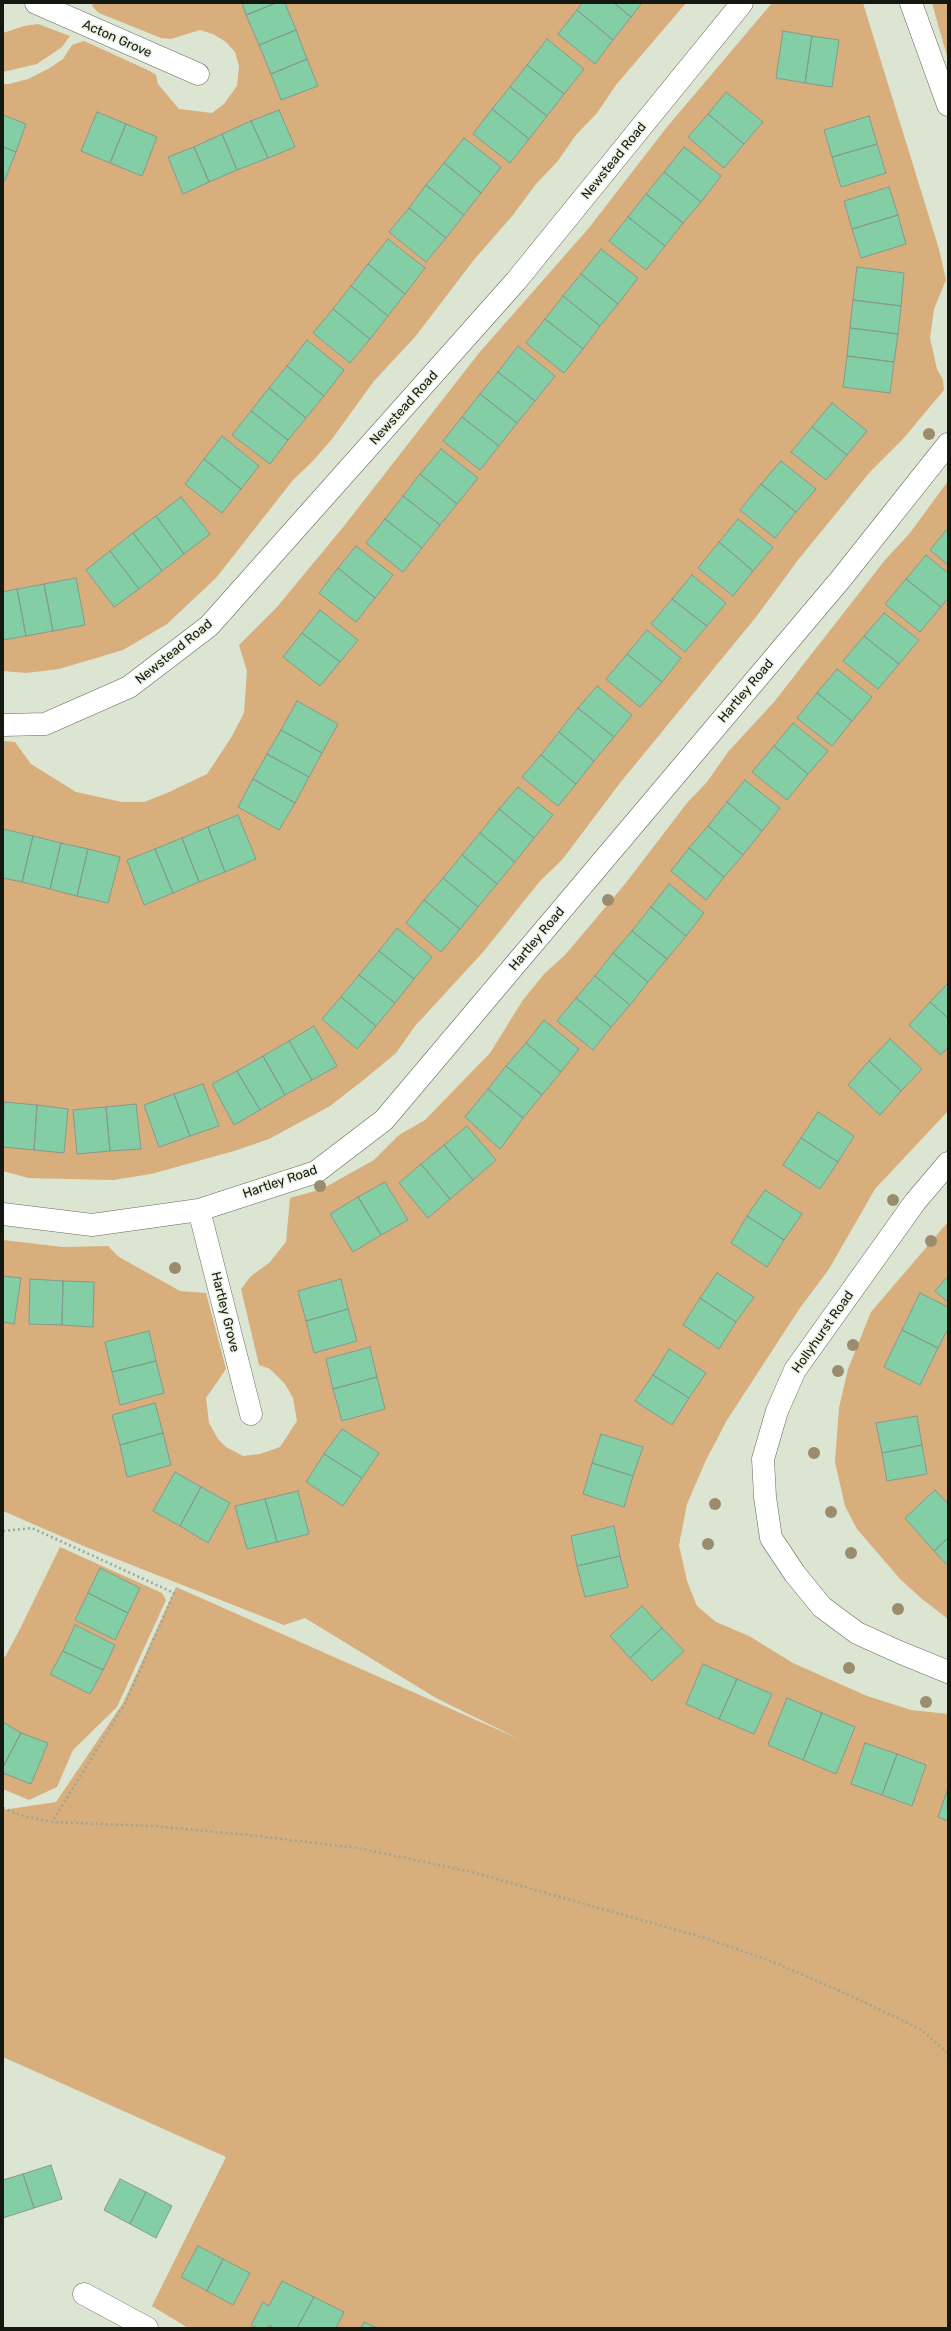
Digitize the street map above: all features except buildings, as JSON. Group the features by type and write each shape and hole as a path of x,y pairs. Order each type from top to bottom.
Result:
{"street":[{"name":"Acton Grove","path":"36,3 198,74"},
{"name":"Newstead Road","path":"3,725 45,724 129,688 209,626 516,281 742,3"},
{"path":"911,3 948,105"},
{"name":"Hartley Road","path":"3,1214 92,1225 199,1210 316,1172 384,1120 840,580 948,444"},
{"name":"Hollyhurst Road","path":"948,1163 914,1202 795,1370 777,1411 763,1459 765,1497 771,1538 795,1574 822,1607 857,1633 948,1672"},
{"name":"Hartley Grove","path":"199,1210 251,1414"},
{"path":"84,2294 147,2328"}],"path":[{"path":"3,1531 32,1528 174,1593 126,1702 52,1822"},
{"path":"3,1808 24,1816 52,1822 152,1826 249,1834 358,1848 472,1872 706,1938 771,1961 847,1994 920,2029 948,2053"}],"shaded area":[{"path":"93,3 686,3 616,85 597,113 576,135 557,162 536,184 513,215 473,261 415,337 374,381 332,439 313,461 293,480 216,578 167,624 123,650 59,669 26,673 3,671 3,84 28,79 48,69 63,59 72,45 84,41 156,75 158,84 179,109 212,113 224,104 237,86 239,66 235,52 226,42 213,34 200,30 171,39 161,38 99,13 92,6"},
{"path":"772,3 863,3 939,249 946,280 934,309 930,338 937,369 943,380 944,390 903,439 870,472 798,560 756,617 620,783 562,860 540,881 484,951 415,1026 396,1053 366,1078 330,1106 269,1139 234,1151 151,1174 113,1180 28,1178 3,1171 3,741 15,742 31,764 76,792 122,802 144,802 207,774 231,738 244,713 247,671 239,645 277,607 344,526 479,353 588,229 667,127"},
{"path":"932,3 948,3 948,59 943,42"},
{"path":"38,24 70,36 62,47 37,64 3,72 3,33 24,26"},
{"path":"948,481 948,1111 875,1189 829,1269 800,1308 727,1420 706,1460 687,1504 679,1545 687,1581 697,1606 716,1622 749,1636 793,1663 867,1696 911,1710 948,1714 948,2328 188,2328 152,2306 226,2157 3,2057 3,1810 56,1802 123,1703 176,1587 519,1739 436,1698 305,1618 284,1625 86,1547 3,1511 3,1240 63,1247 108,1246 119,1257 180,1291 206,1293 226,1369 206,1398 209,1423 218,1439 226,1447 243,1456 260,1454 280,1447 297,1421 293,1398 285,1384 270,1369 259,1365 241,1289 251,1276 269,1263 286,1242 290,1198 322,1189 374,1160 399,1135 425,1120 490,1053 523,1000 544,974 565,955 625,884 687,803 707,782 728,752 774,702 885,560 910,533"},
{"path":"948,1222 948,1619 922,1599 900,1579 857,1529 845,1506 835,1462 839,1408 848,1369 871,1312"},
{"path":"60,1547 162,1593 166,1600 117,1707 73,1750 57,1787 29,1800 3,1789 3,1656 5,1657 20,1629"}]}
